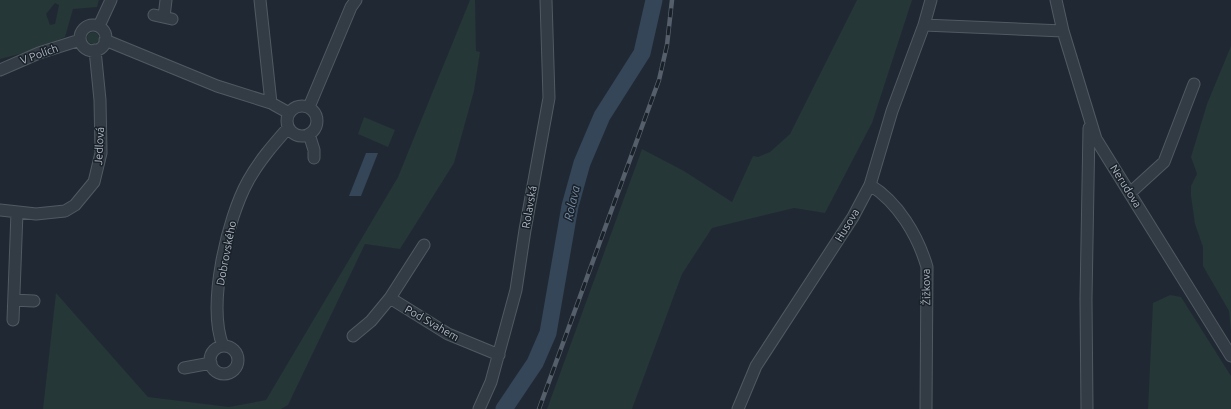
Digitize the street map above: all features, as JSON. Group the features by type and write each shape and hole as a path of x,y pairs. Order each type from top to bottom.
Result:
{"street":[{"path":"99,26 111,0"},
{"path":"163,17 166,0"},
{"path":"260,0 271,103"},
{"path":"309,107 351,7 356,0"},
{"name":"Rolavská","path":"479,409 491,382 516,290 549,98 546,0"},
{"name":"Husova","path":"738,409 756,366 853,217 870,185 892,111 924,25 931,0"},
{"name":"Nerudova","path":"1056,0 1063,31 1096,139 1231,356"},
{"path":"91,25 99,26 105,34 106,40 102,46 95,50 85,48 80,40 81,32 85,27 91,25"},
{"path":"924,25 1063,31"},
{"name":"V Polích","path":"0,70 39,52 80,40"},
{"path":"106,40 217,86 271,103 289,113"},
{"name":"Jedlová","path":"0,210 36,214 65,211 75,205 94,182 101,153 100,100 95,50"},
{"path":"1130,193 1164,162 1194,84"},
{"path":"298,106 309,107 316,115 317,120 313,130 309,134 298,135 288,128 287,120 289,113 298,106"},
{"path":"1087,409 1086,299 1089,118"},
{"name":"Dobrovského","path":"223,346 219,328 218,297 222,264 228,235 236,209 247,182 260,162 288,128"},
{"path":"309,134 314,150 314,158"},
{"name":"Žižkova","path":"870,185 883,193 894,206 921,248 927,268 926,409"},
{"path":"13,320 17,212"},
{"path":"353,336 371,321 390,298 424,245"},
{"name":"Pod Svahem","path":"390,298 448,334 498,355"},
{"path":"14,300 34,301"},
{"path":"223,346 233,349 237,353 239,360 237,367 228,374 221,374 215,371 211,363 213,353 223,346"},
{"path":"184,368 211,363"}],"shaded area":[{"path":"0,0 99,0 97,7 73,9 65,37 35,50 0,59","holes":["55,3 59,5 55,24 50,25 46,14"]},
{"path":"470,0 475,0 476,51 480,52 474,91 454,163 400,249 365,244 288,405 281,409 43,409 56,293 148,397 229,407 266,400 398,177"},
{"path":"857,0 912,0 872,123 825,213 794,208 712,228 682,274 632,409 547,409 642,149 684,171 732,202 753,156 758,157 770,152 790,134"},
{"path":"91,32 95,32 99,38 95,44 91,44 87,40 87,36"},
{"path":"1231,46 1231,332 1229,311 1203,266 1203,247 1195,224 1191,196 1191,186 1197,174 1191,157 1207,104"},
{"path":"364,117 395,130 388,147 358,134"},
{"path":"1170,295 1181,297 1231,376 1231,409 1148,409 1153,303"}],"water":[{"path":"366,153 378,153 361,196 349,196"}],"waterway":[{"name":"Rolava","path":"504,409 535,363 548,333 570,206 582,163 602,116 642,53 654,0"}],"railway":[{"path":"539,409 659,80 667,45 672,0"}]}
